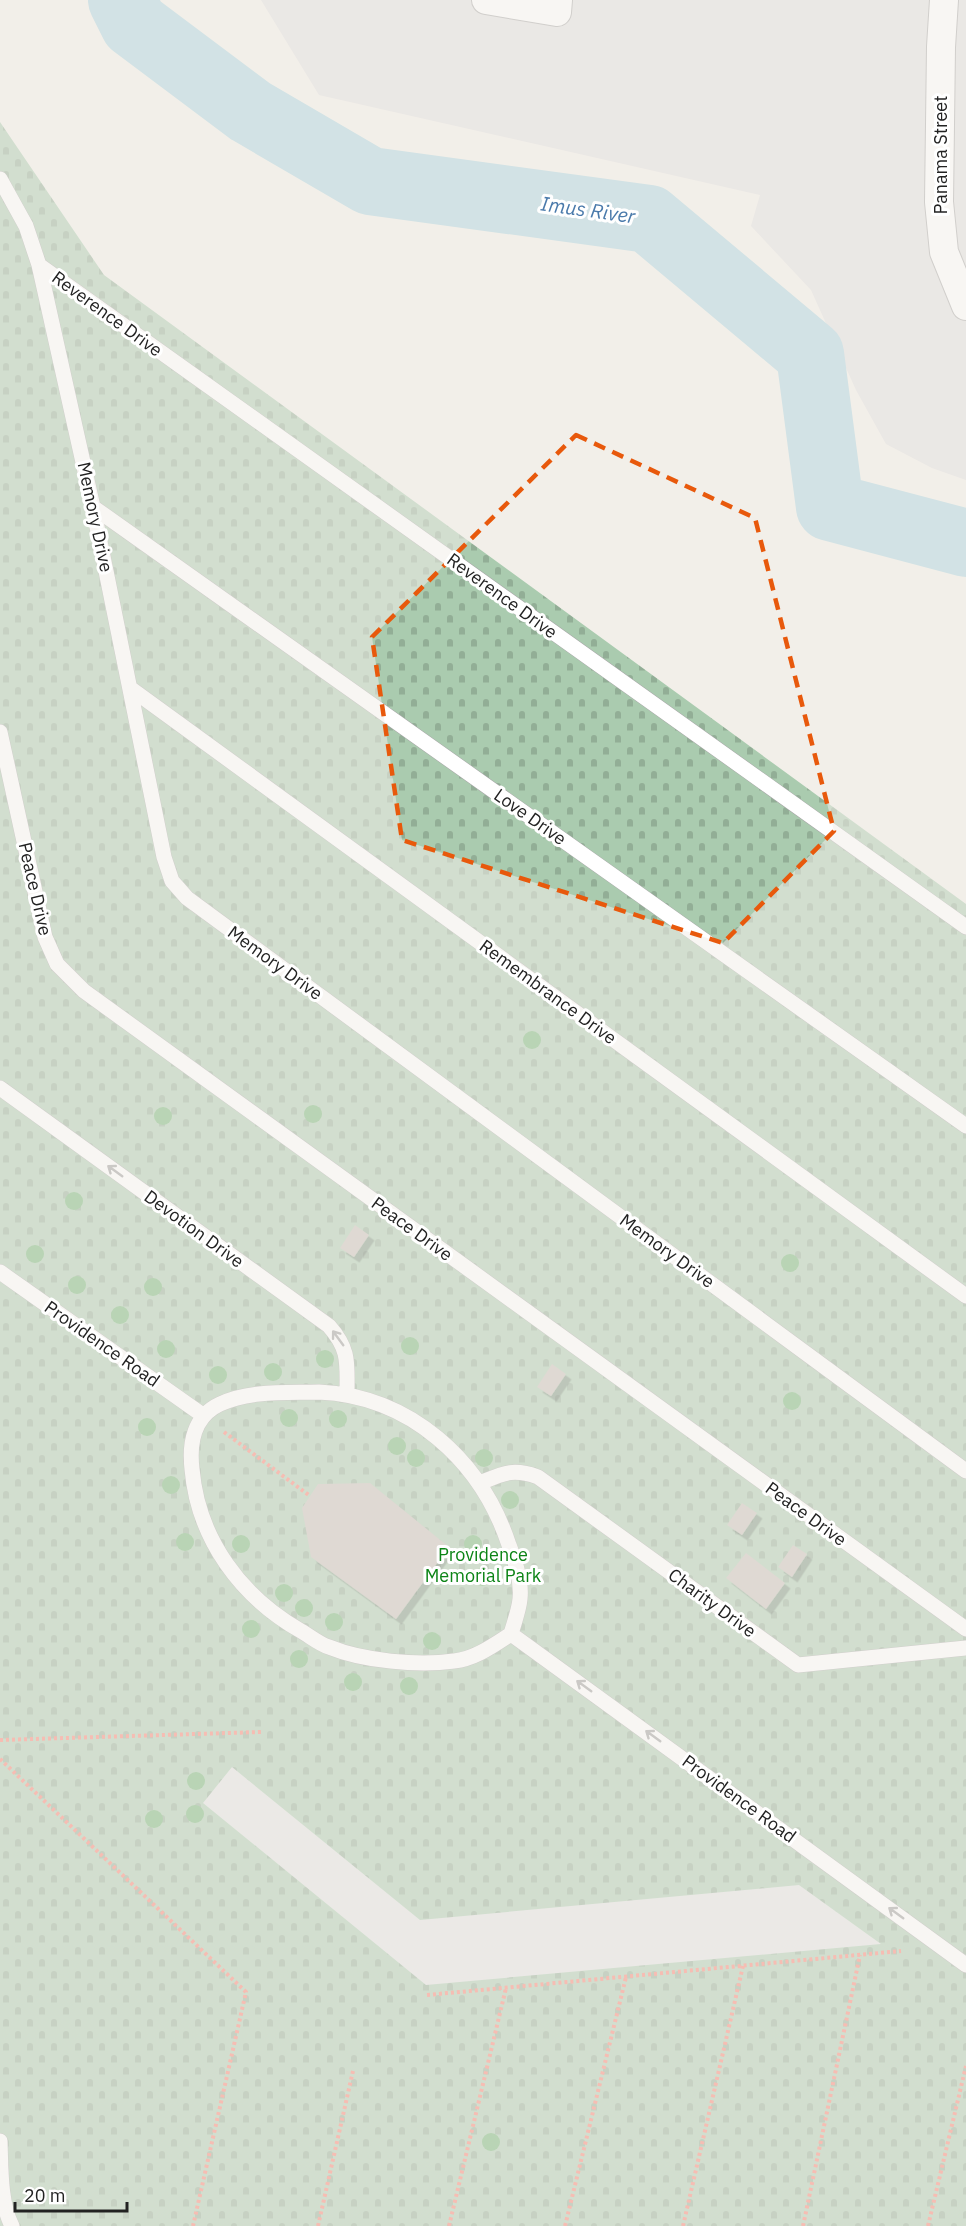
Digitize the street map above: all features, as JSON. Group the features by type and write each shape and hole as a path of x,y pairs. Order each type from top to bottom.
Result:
{"street":[{"path":"486,0 557,12 558,0"},
{"name":"Panama Street","path":"944,0 953,51 939,202 944,252 966,306"}],"lane":[{"name":"Memory Drive","path":"0,179 26,226 39,265 93,507 164,857 172,881 187,898 966,1471"},
{"name":"Reverence Drive","path":"39,265 966,927"},
{"name":"Love Drive","path":"93,507 966,1126"},
{"name":"Remembrance Drive","path":"130,688 966,1296"},
{"name":"Peace Drive","path":"0,732 45,937 57,964 84,991 966,1629"},
{"name":"Devotion Drive","path":"0,1088 329,1326 343,1342 347,1360 347,1394"},
{"name":"Providence Road","path":"0,1272 204,1416"},
{"path":"347,1394 373,1400 411,1419 448,1447 480,1483 500,1518 516,1565 520,1598 511,1634 484,1651 455,1661 389,1661 328,1647 287,1623 253,1595 227,1566 205,1529 194,1491 191,1459 192,1437 204,1416 220,1404 250,1395 347,1394"},
{"name":"Charity Drive","path":"480,1483 503,1473 520,1471 538,1477 798,1665 966,1648"},
{"name":"Providence Road","path":"511,1634 966,1965"},
{"path":"0,2140 2,2189 8,2219 12,2226"}],"path":[{"path":"204,1416 310,1496"},
{"path":"0,1740 261,1732"},
{"path":"0,1759 246,1992 193,2226"},
{"path":"427,1995 943,1947"},
{"path":"803,2226 860,1955"},
{"path":"683,2226 743,1966"},
{"path":"565,2226 626,1977"},
{"path":"449,2226 506,1987"},
{"path":"928,2226 966,2066"},
{"path":"318,2226 354,2071"}],"highlighted area":[{"path":"576,435 755,518 834,831 723,943 402,840 372,637"}],"shaded area":[{"path":"261,0 966,0 966,480 932,468 886,444 856,390 811,290 751,226 760,195 319,95"},
{"path":"232,1767 420,1920 799,1885 881,1944 426,1985 203,1803"}],"green space":[{"name":"Providence Memorial Park","path":"0,122 104,275 966,904 966,2226 0,2226"}],"building":[{"path":"355,1225 369,1235 354,1257 340,1248"},
{"path":"552,1364 566,1374 551,1396 537,1387"},
{"path":"370,1483 449,1547 396,1619 311,1557 302,1508 318,1484"},
{"path":"742,1503 757,1513 742,1535 727,1525"},
{"path":"793,1545 807,1554 792,1577 778,1567"},
{"path":"746,1553 785,1583 766,1609 726,1578"}],"waterway":[{"name":"Imus River","path":"122,0 134,24 250,111 370,181 649,219 810,354 830,507 966,543"}]}
